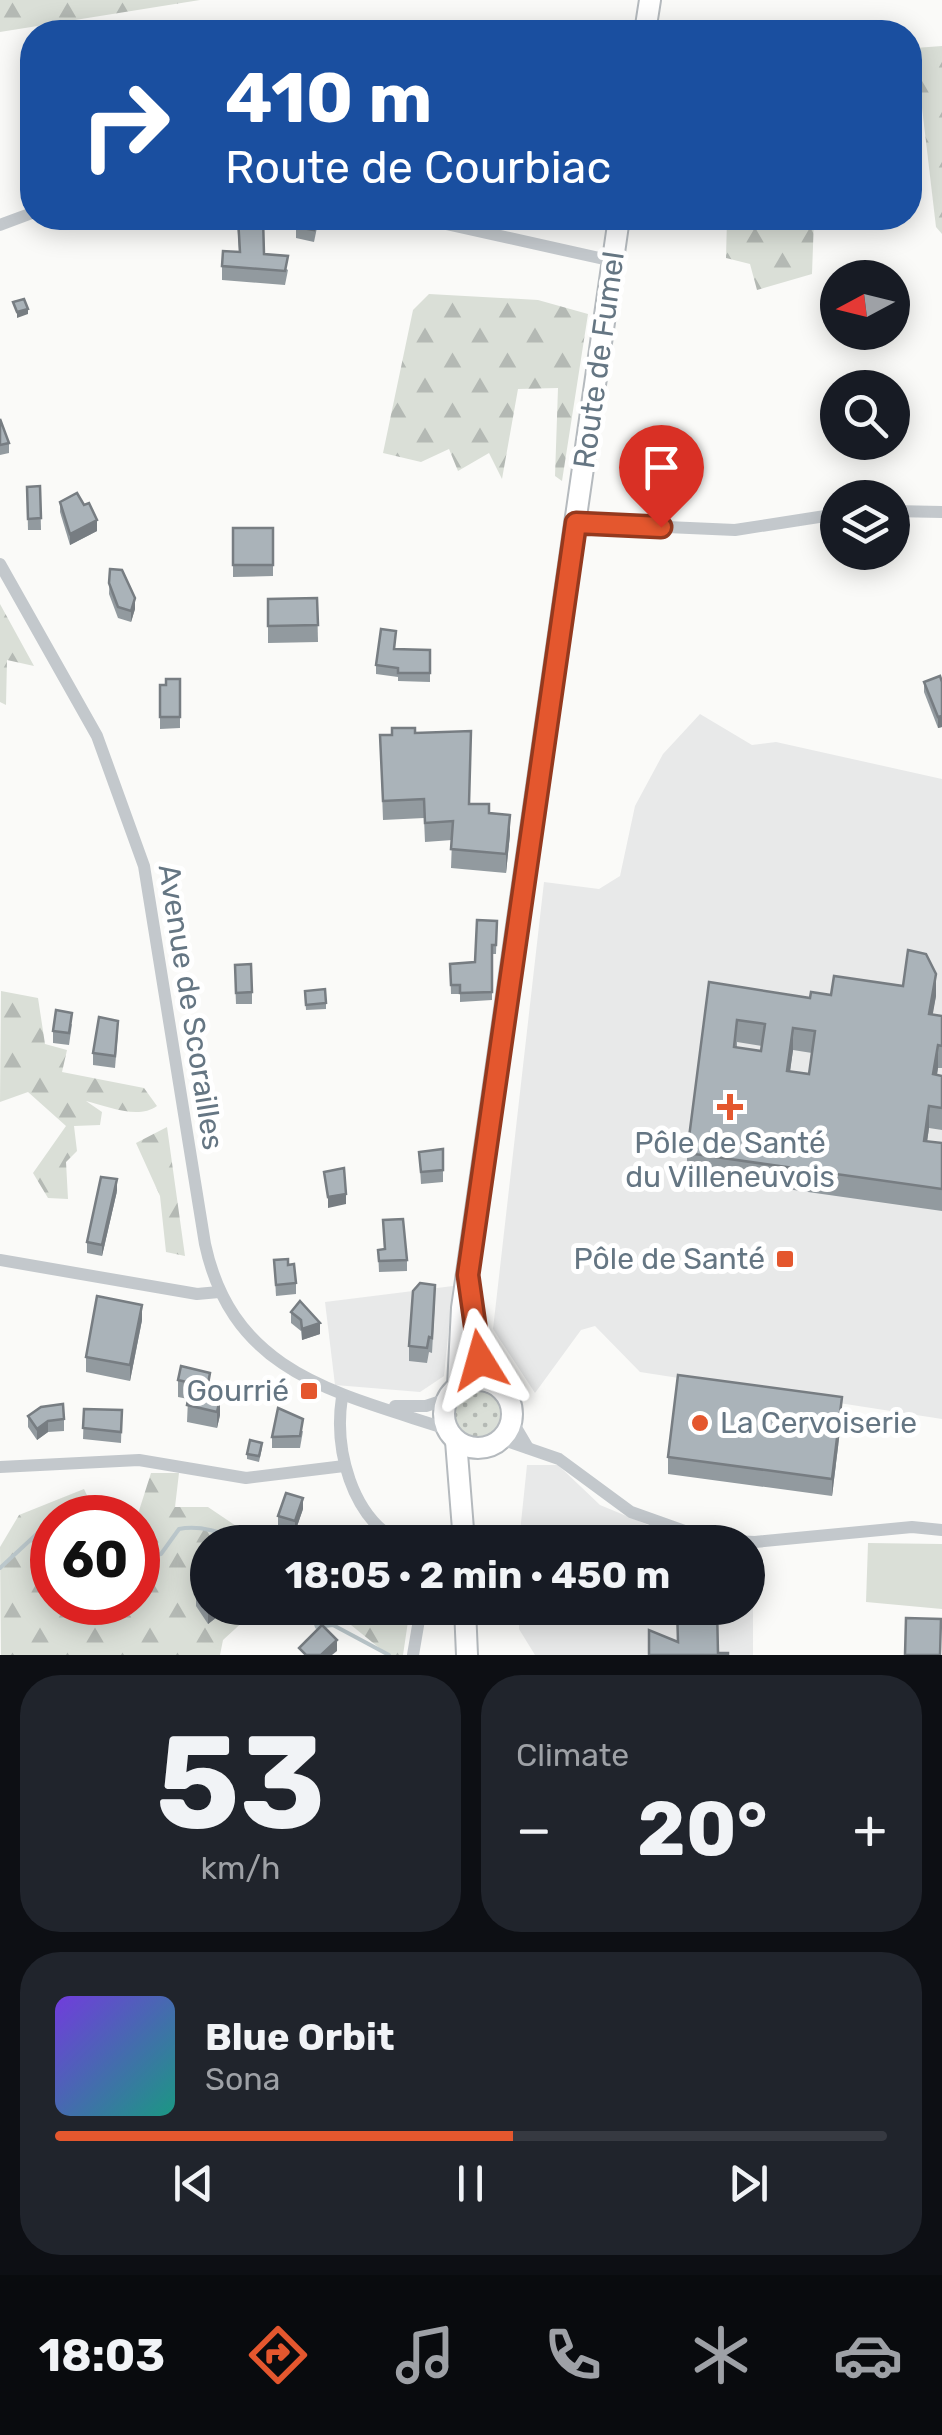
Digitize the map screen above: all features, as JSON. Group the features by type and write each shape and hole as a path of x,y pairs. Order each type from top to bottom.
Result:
{"main road":[{"name":"Route de Fumel","path":"452,1393 617,230"},
{"name":"Route de Fumel","path":"468,1275 480,1360 490,1382"},
{"path":"463,1525 451,1435 452,1393 479,1380 490,1382 510,1402 511,1419 493,1444 467,1525"},
{"path":"451,1435 470,1448 493,1444"},
{"path":"466,1625 467,1655"}],"street":[{"path":"474,230 613,261"},
{"path":"910,511 942,512"},
{"path":"576,523 735,530 820,517"},
{"name":"Avenue de Scorailles","path":"0,564 97,736 144,866 205,1244 219,1292 236,1318 285,1368 342,1397 372,1404 451,1435"},
{"path":"0,1260 197,1294 219,1292"},
{"name":"Avenue de Scorailles","path":"372,1404 426,1406 452,1393"},
{"path":"342,1397 344,1466 375,1525"},
{"path":"511,1419 528,1448"},
{"path":"493,1444 528,1448 559,1460 631,1512 710,1540 772,1541 912,1527 942,1530"},
{"path":"0,1467 138,1460 246,1478 344,1466"},
{"path":"413,1655 417,1625"}],"shaded area":[{"name":"Pôle de Santé du Villeneuvois","path":"700,714 752,745 776,742 942,779 942,1419 640,1372 595,1326 581,1330 535,1393 493,1329 544,882 599,889 620,876 635,806 663,754"},
{"path":"453,1286 444,1376 420,1392 335,1385 325,1302"},
{"path":"527,1465 558,1465 600,1505 648,1525 521,1525"},
{"path":"519,1625 753,1625 753,1655 535,1655"}],"green space":[{"path":"0,0 200,0 75,20 20,20 20,29 0,32"},
{"path":"942,46 942,234 936,227 922,108 922,47"},
{"path":"727,230 814,230 812,274 757,290 750,264 726,258"},
{"path":"429,294 538,300 588,314 562,481 555,476 558,388 518,389 502,479 489,453 458,471 449,449 421,462 383,453 413,310"},
{"path":"0,604 34,666 7,660 6,705 0,702"},
{"path":"1,991 38,998 45,1044 67,1050 62,1072 144,1088 157,1106 132,1112 86,1101 102,1112 100,1125 74,1126 77,1151 66,1162 68,1199 48,1198 33,1173 66,1126 28,1092 0,1102"},
{"path":"167,1127 185,1256 166,1252 160,1196 136,1143"},
{"path":"478,1390 496,1397 503,1415 496,1433 478,1440 460,1433 453,1415 460,1397"},
{"path":"151,1473 179,1473 175,1507 208,1507 235,1525 190,1525 190,1625 239,1625 223,1640 220,1655 1,1655 0,1547 19,1515 30,1511 30,1625 160,1625 160,1495 144,1495"},
{"path":"868,1543 942,1544 942,1609 866,1602"},
{"path":"351,1625 407,1625 403,1655 388,1655"}],"building":[{"path":"239,230 263,230 264,254 288,256 285,271 222,266 223,251 240,252"},
{"path":"24,299 28,309 17,312 13,302"},
{"path":"0,419 9,443 0,445"},
{"path":"40,486 41,518 28,519 27,487"},
{"path":"77,493 84,505 89,503 97,520 70,534 60,502"},
{"path":"233,528 273,528 273,565 233,565"},
{"path":"110,569 122,570 135,598 131,611 118,607 109,583"},
{"path":"317,598 318,625 268,626 268,599"},
{"path":"381,629 396,631 394,649 430,650 430,673 398,673 398,668 376,665"},
{"path":"940,676 942,716 938,717 924,682"},
{"path":"166,679 180,679 180,717 160,717 160,685 166,685"},
{"path":"392,728 415,728 415,733 471,731 469,804 489,804 489,813 510,815 506,854 451,849 453,821 425,823 424,799 383,801 380,735 392,735"},
{"path":"477,920 497,921 496,945 492,945 492,992 460,993 460,985 451,985 450,964 475,962"},
{"name":"Pôle de Santé du Villeneuvois","path":"908,950 926,954 936,974 929,1014 942,1016 942,1046 938,1045 933,1074 942,1076 942,1108 929,1106 924,1141 942,1143 942,1189 687,1153 709,982 810,998 811,992 831,995 834,976 903,986","holes":["737,1020 765,1024 761,1051 734,1047","793,1028 815,1031 809,1074 787,1071"]},
{"path":"251,964 252,992 236,993 235,965"},
{"path":"325,989 326,1003 306,1005 305,991"},
{"path":"56,1010 72,1013 69,1033 53,1031"},
{"path":"99,1017 118,1021 115,1056 93,1053"},
{"path":"443,1149 443,1170 421,1172 419,1152"},
{"path":"344,1168 346,1194 328,1197 324,1172"},
{"path":"101,1177 117,1179 102,1245 87,1242"},
{"path":"403,1219 407,1260 379,1261 378,1250 385,1249 383,1220"},
{"path":"288,1259 288,1265 294,1264 296,1283 276,1285 274,1260"},
{"path":"420,1283 435,1285 432,1338 429,1337 427,1348 409,1346 413,1291"},
{"path":"97,1296 142,1305 130,1365 86,1357"},
{"path":"300,1301 320,1323 302,1329 301,1320 291,1312"},
{"path":"181,1366 210,1373 208,1384 214,1385 211,1397 220,1399 217,1412 187,1405 191,1383 178,1380"},
{"path":"678,1375 842,1397 832,1479 668,1457"},
{"path":"63,1404 64,1419 48,1421 37,1429 28,1416 41,1407"},
{"path":"278,1408 303,1419 300,1436 272,1437"},
{"path":"84,1409 122,1410 121,1432 83,1428"},
{"path":"250,1440 262,1443 259,1456 247,1454"},
{"path":"286,1493 303,1498 295,1521 278,1516"},
{"path":"906,1618 941,1619 940,1655 905,1655"},
{"path":"322,1625 337,1640 321,1655 306,1655 299,1648"},
{"path":"678,1625 717,1625 718,1653 728,1655 649,1655 649,1630 678,1642"}],"waterway":[{"path":"160,1554 179,1529 190,1528"},
{"path":"0,1568 30,1540"},
{"path":"316,1625 333,1625"},
{"path":"333,1625 389,1655"}],"place":[{"name":"Pôle de Santé du Villeneuvois","path":"730,1107"},
{"name":"Pôle de Santé","path":"785,1259"},
{"name":"Gourrié","path":"309,1391"},
{"name":"La Cervoiserie","path":"700,1423"}],"route":[{"path":"480,1360 468,1275 576,523 661,527"}]}
